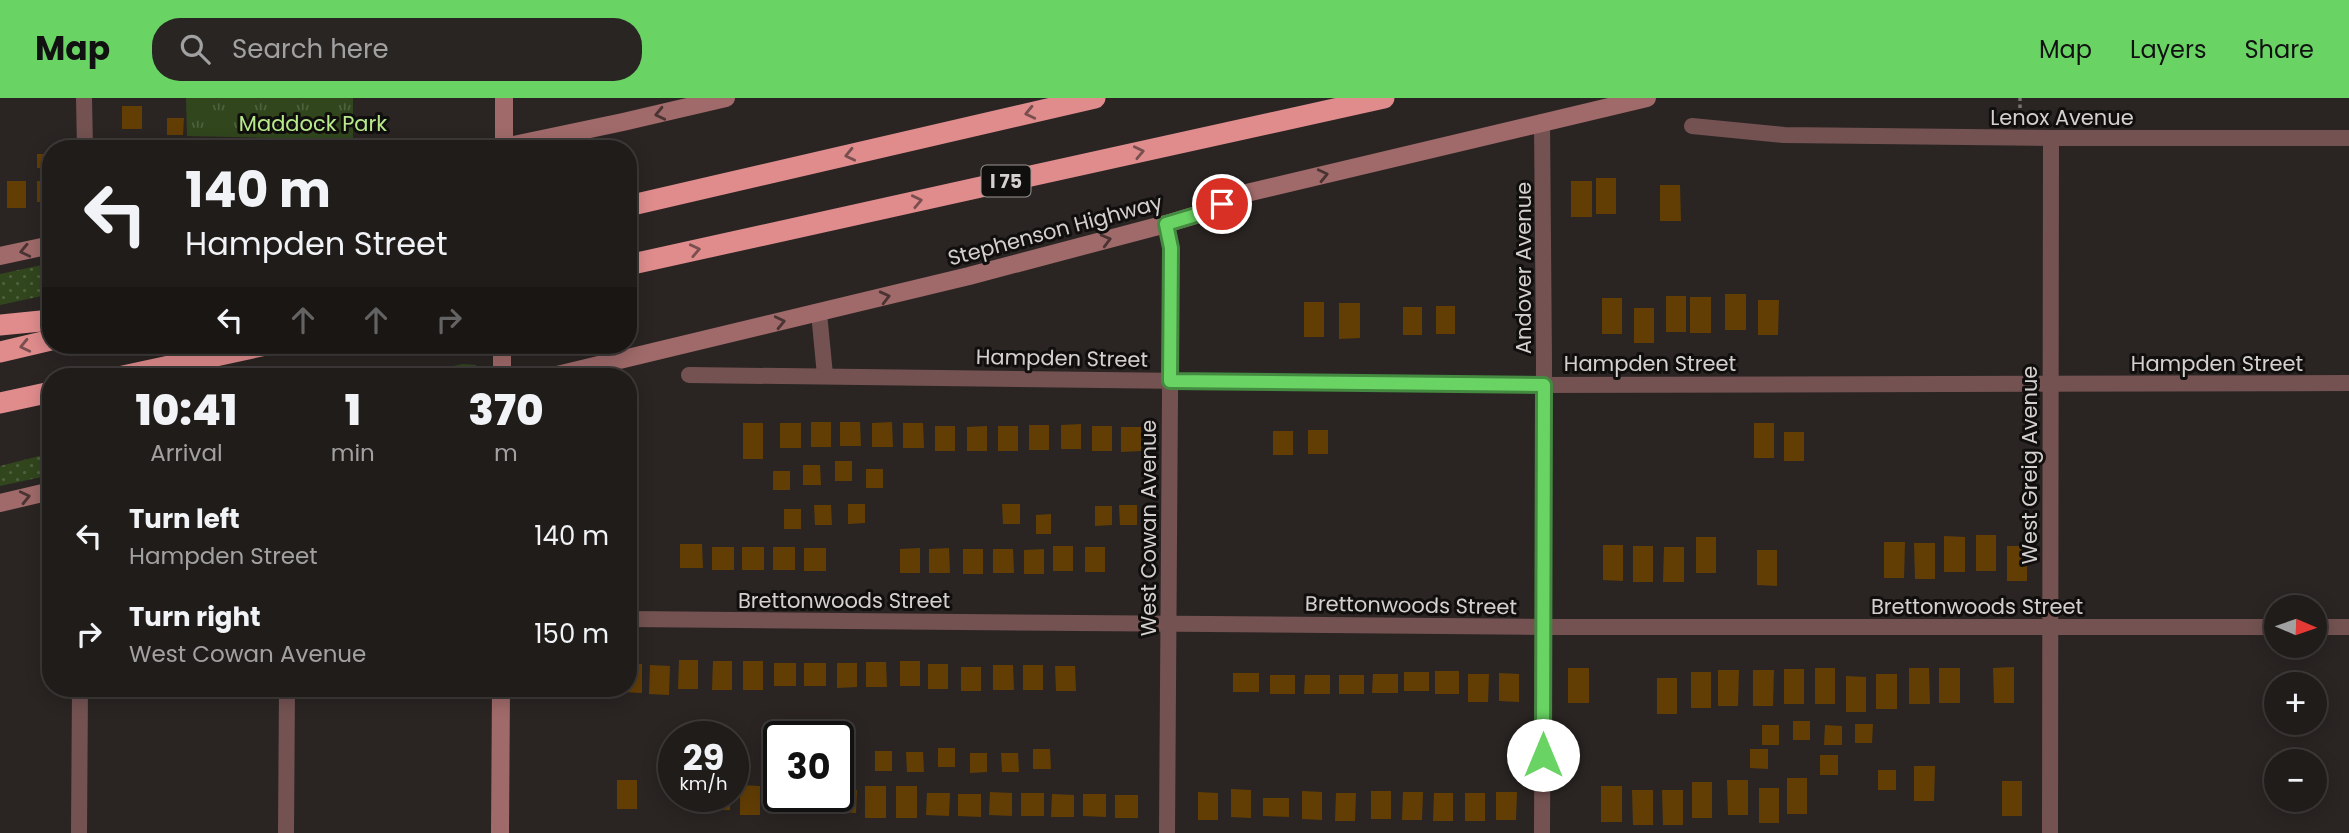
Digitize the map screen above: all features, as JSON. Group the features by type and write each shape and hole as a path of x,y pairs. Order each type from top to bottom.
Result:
{"highway":[{"path":"637,204 1095,98"},
{"name":"I 75","path":"637,263 1384,98"},
{"path":"0,326 42,321"},
{"path":"0,352 42,342"},
{"path":"160,368 224,354"},
{"path":"0,403 42,394"}],"main road":[{"path":"501,140 504,98"},
{"path":"539,140 726,98"},
{"name":"Stephenson Highway","path":"587,368 819,313 1166,224 1206,212 1238,195 1647,98"},
{"path":"0,256 42,247"},
{"path":"0,503 42,493"},
{"path":"500,697 500,833"}],"street":[{"path":"84,98 85,140"},
{"name":"Andover Avenue","path":"1542,122 1542,833"},
{"name":"Lenox Avenue","path":"1692,126 1784,135 2349,138"},
{"name":"West Greig Avenue","path":"2050,833 2051,138"},
{"name":"West Cowan Avenue","path":"1166,224 1171,248 1167,833"},
{"path":"819,313 825,375"},
{"name":"Hampden Street","path":"689,375 1544,385 2349,383"},
{"name":"Brettonwoods Street","path":"637,619 1544,627 2264,627"},
{"path":"2328,627 2349,626"},
{"path":"79,833 80,697"},
{"path":"286,833 288,697"}],"path":[{"path":"2020,98 2020,115"}],"green space":[{"name":"Maddock Park","path":"186,98 353,98 353,140 187,136"},
{"path":"42,265 42,296 0,305 0,274"},
{"path":"463,364 476,365 476,368 443,368"},
{"path":"42,455 42,477 0,486 0,466"}],"building":[{"path":"122,106 142,106 142,129 122,129"},
{"path":"167,118 184,118 183,135 167,135"},
{"path":"37,154 42,154 42,168 37,168"},
{"path":"1596,178 1616,178 1616,214 1596,214"},
{"path":"7,181 26,181 26,208 7,208"},
{"path":"37,181 42,181 42,202 37,202"},
{"path":"1571,181 1592,181 1592,217 1571,217"},
{"path":"1660,185 1680,185 1681,221 1660,221"},
{"path":"1725,294 1746,294 1746,330 1725,330"},
{"path":"1666,296 1686,296 1686,332 1666,332"},
{"path":"1690,297 1711,297 1711,333 1690,333"},
{"path":"1602,298 1622,298 1622,334 1602,334"},
{"path":"1758,300 1779,300 1778,335 1758,335"},
{"path":"1304,302 1324,302 1324,337 1304,337"},
{"path":"1339,303 1360,303 1360,338 1339,339"},
{"path":"1436,306 1455,306 1455,334 1436,334"},
{"path":"1403,307 1422,307 1422,335 1403,335"},
{"path":"1634,308 1654,308 1654,343 1634,343"},
{"path":"811,422 831,422 831,447 811,447"},
{"path":"840,422 860,422 861,446 840,446"},
{"path":"892,422 893,447 872,447 872,423"},
{"path":"743,423 763,423 763,459 743,459"},
{"path":"780,423 801,423 801,448 780,448"},
{"path":"903,423 923,423 924,448 903,448"},
{"path":"1754,423 1774,423 1774,458 1754,458"},
{"path":"1081,424 1081,449 1061,449 1061,425"},
{"path":"1029,425 1049,425 1049,450 1029,450"},
{"path":"935,426 955,426 955,451 935,451"},
{"path":"987,426 987,451 967,451 967,427"},
{"path":"998,426 1018,426 1018,451 998,451"},
{"path":"1092,426 1112,426 1112,451 1092,451"},
{"path":"1121,427 1141,427 1141,451 1121,452"},
{"path":"1308,430 1328,430 1328,454 1308,454"},
{"path":"1273,431 1293,431 1293,455 1273,455"},
{"path":"1784,432 1804,432 1804,461 1784,461"},
{"path":"835,461 852,461 852,481 835,481"},
{"path":"803,465 820,465 821,485 803,485"},
{"path":"866,469 883,469 883,488 866,488"},
{"path":"773,471 790,471 790,490 773,490"},
{"path":"848,504 865,504 865,523 848,524"},
{"path":"1002,504 1020,504 1020,524 1003,524"},
{"path":"814,505 831,505 832,525 815,525"},
{"path":"1119,505 1137,505 1137,525 1120,525"},
{"path":"1095,506 1112,506 1112,525 1095,526"},
{"path":"784,509 801,509 801,529 784,529"},
{"path":"1051,514 1051,534 1036,534 1036,515"},
{"path":"1976,535 1996,535 1996,571 1976,571"},
{"path":"1944,536 1965,537 1965,572 1944,572"},
{"path":"1696,537 1716,537 1716,573 1696,573"},
{"path":"1884,542 1905,542 1904,578 1884,578"},
{"path":"1914,543 1935,543 1935,579 1915,579"},
{"path":"680,544 702,544 703,568 680,568"},
{"path":"1603,545 1623,545 1623,581 1603,580"},
{"path":"1053,546 1073,546 1073,571 1053,571"},
{"path":"1633,546 1653,546 1653,582 1633,582"},
{"path":"2007,546 2027,546 2027,581 2007,581"},
{"path":"712,547 734,547 734,570 712,570"},
{"path":"742,547 764,547 764,570 742,570"},
{"path":"773,547 795,547 795,570 773,570"},
{"path":"1085,547 1105,547 1105,572 1085,572"},
{"path":"1664,547 1684,547 1684,582 1663,582"},
{"path":"804,548 826,548 826,571 804,571"},
{"path":"920,548 920,573 900,573 900,549"},
{"path":"949,548 950,573 929,573 929,549"},
{"path":"963,549 983,549 983,574 963,574"},
{"path":"993,549 1013,549 1014,573 993,573"},
{"path":"1044,549 1044,574 1024,574 1024,550"},
{"path":"1757,550 1777,550 1777,586 1757,585"},
{"path":"679,660 698,660 698,689 678,689"},
{"path":"713,661 732,661 732,690 712,690"},
{"path":"743,661 763,661 763,690 743,690"},
{"path":"900,661 920,661 920,686 900,686"},
{"path":"866,662 886,662 887,687 866,687"},
{"path":"774,663 796,663 796,686 774,686"},
{"path":"804,663 826,663 826,686 804,686"},
{"path":"837,663 857,663 857,687 837,688"},
{"path":"637,664 642,664 642,693 637,693"},
{"path":"928,664 948,664 948,689 928,689"},
{"path":"650,665 670,666 669,695 649,694"},
{"path":"993,665 1013,665 1014,690 993,690"},
{"path":"1023,665 1043,665 1043,690 1023,690"},
{"path":"1055,666 1075,666 1076,691 1056,691"},
{"path":"961,667 981,667 981,691 961,691"},
{"path":"2014,667 2014,703 1994,703 1993,668"},
{"path":"1568,668 1589,668 1589,703 1568,703"},
{"path":"1815,668 1835,668 1835,704 1815,704"},
{"path":"1909,668 1929,668 1930,704 1909,704"},
{"path":"1939,668 1960,668 1960,703 1939,703"},
{"path":"1784,669 1804,669 1804,704 1784,704"},
{"path":"1718,670 1739,670 1738,706 1718,706"},
{"path":"1753,670 1774,670 1773,706 1753,706"},
{"path":"1435,671 1459,671 1459,694 1435,694"},
{"path":"1404,672 1429,672 1429,691 1404,691"},
{"path":"1691,672 1711,672 1711,708 1691,708"},
{"path":"1233,673 1259,673 1259,692 1233,692"},
{"path":"1499,673 1519,674 1519,702 1499,701"},
{"path":"1373,674 1398,674 1398,693 1372,693"},
{"path":"1468,674 1489,674 1488,702 1468,702"},
{"path":"1876,674 1897,674 1897,709 1876,709"},
{"path":"1270,675 1295,675 1295,694 1270,694"},
{"path":"1305,675 1330,675 1330,694 1304,694"},
{"path":"1339,675 1364,675 1364,694 1339,694"},
{"path":"1846,676 1866,677 1866,712 1846,712"},
{"path":"1657,678 1677,678 1677,714 1657,714"},
{"path":"1793,721 1810,721 1810,740 1793,740"},
{"path":"1855,724 1873,724 1872,743 1855,743"},
{"path":"1762,725 1779,725 1779,745 1762,745"},
{"path":"1825,725 1842,726 1842,745 1824,745"},
{"path":"938,748 955,748 955,767 938,767"},
{"path":"1033,749 1050,749 1051,769 1033,769"},
{"path":"1750,749 1768,749 1768,769 1750,768"},
{"path":"875,751 892,751 892,771 875,771"},
{"path":"906,752 923,752 924,772 907,772"},
{"path":"970,753 987,753 987,772 970,773"},
{"path":"1001,753 1018,753 1019,772 1002,772"},
{"path":"1820,755 1838,755 1838,775 1820,775"},
{"path":"1914,766 1935,766 1934,801 1914,801"},
{"path":"1878,770 1896,770 1896,790 1878,790"},
{"path":"1787,778 1807,778 1807,814 1787,814"},
{"path":"617,780 637,780 637,809 617,809"},
{"path":"1727,780 1748,780 1748,815 1728,815"},
{"path":"2002,781 2022,781 2022,816 2002,816"},
{"path":"1692,782 1712,782 1712,818 1692,818"},
{"path":"749,785 760,786 760,815 740,815 740,812 749,812"},
{"path":"865,786 886,786 886,818 865,818"},
{"path":"896,786 917,786 917,818 896,818"},
{"path":"1601,786 1622,786 1622,822 1601,822"},
{"path":"1759,788 1779,788 1779,823 1759,823"},
{"path":"1231,789 1251,790 1251,818 1231,817"},
{"path":"854,790 857,790 856,813 833,812 854,812"},
{"path":"1632,790 1653,790 1653,825 1633,825"},
{"path":"1662,790 1683,790 1683,825 1663,825"},
{"path":"1302,791 1322,792 1322,820 1302,819"},
{"path":"1371,791 1391,791 1391,819 1371,819"},
{"path":"990,792 1012,793 1012,816 989,815"},
{"path":"1198,792 1218,793 1218,820 1198,820"},
{"path":"1403,792 1423,792 1422,820 1402,820"},
{"path":"1496,792 1517,792 1516,820 1496,820"},
{"path":"927,793 950,793 949,816 926,815"},
{"path":"1021,793 1044,793 1044,816 1021,816"},
{"path":"1336,793 1356,793 1355,821 1335,821"},
{"path":"1434,793 1453,793 1453,821 1433,821"},
{"path":"1465,793 1485,793 1485,821 1465,821"},
{"path":"958,794 981,794 981,817 958,816"},
{"path":"1052,794 1074,795 1074,817 1051,817"},
{"path":"1083,794 1106,794 1106,817 1083,816"},
{"path":"1115,795 1138,795 1138,818 1115,818"},
{"path":"1263,798 1289,798 1289,817 1263,816"}],"route":[{"path":"1222,204 1206,212 1166,224 1171,248 1170,381 1544,385 1543,755"}]}
